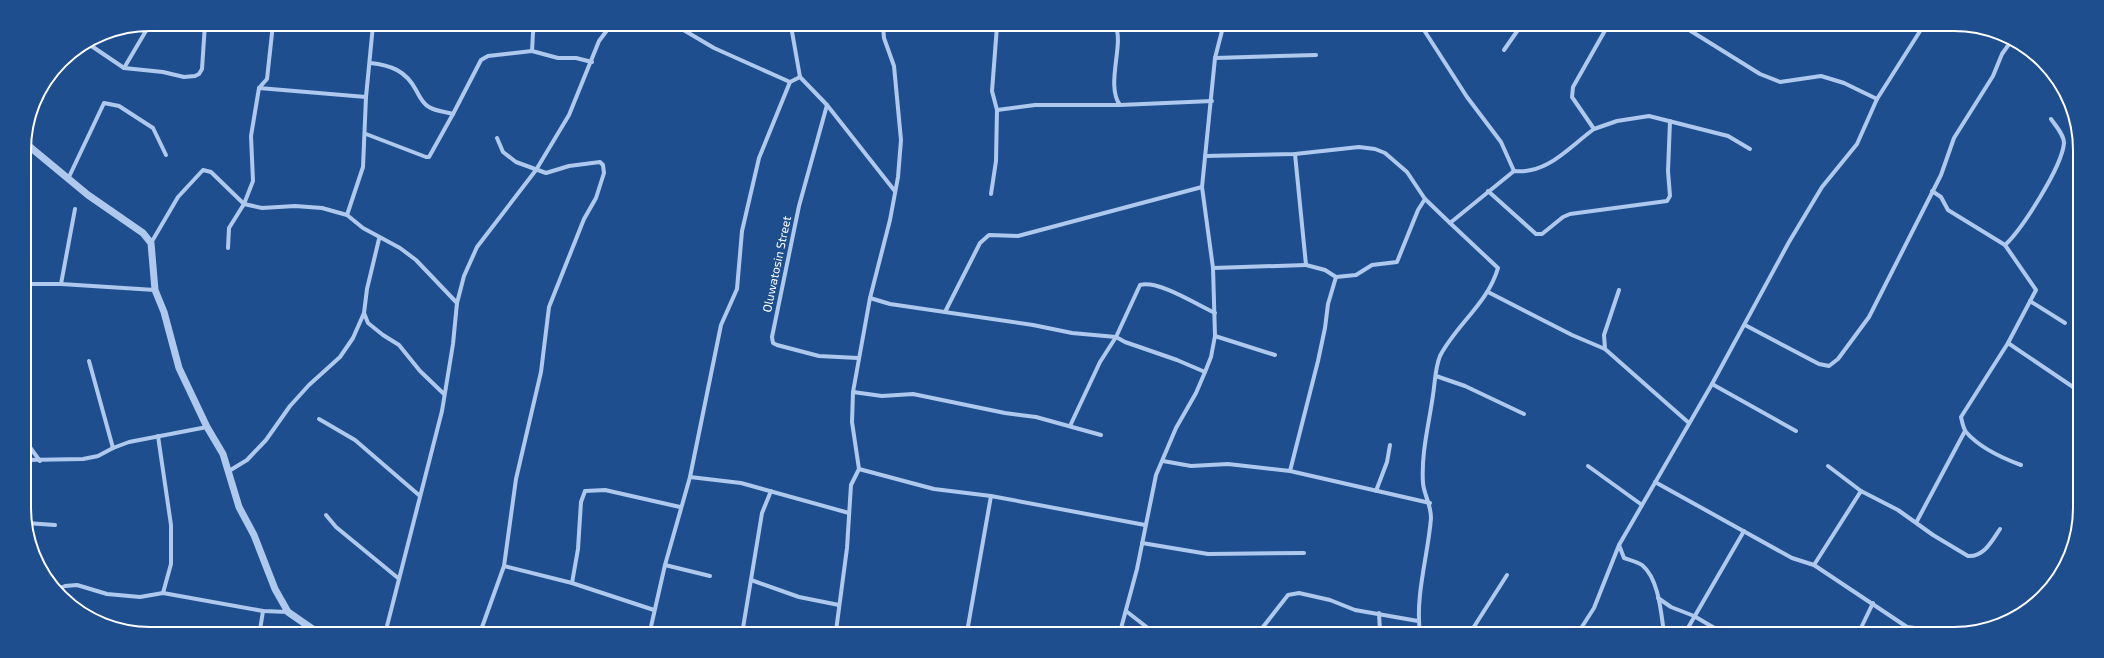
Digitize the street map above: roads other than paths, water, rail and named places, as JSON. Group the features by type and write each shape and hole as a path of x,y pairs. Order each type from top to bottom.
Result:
{"street":[{"path":"124,68 146,31"},
{"path":"92,46 124,68 163,72 184,77 195,76 199,74 202,69 205,31"},
{"path":"228,248 229,228 244,204 253,180 251,136 259,88 267,78 272,31"},
{"path":"347,216 363,167 366,134 366,97 372,31"},
{"path":"532,51 534,31"},
{"path":"387,627 398,578 433,451 453,344 457,303 464,276 476,247 536,170 569,115 592,62 599,41 606,31"},
{"path":"685,31 714,48 790,82"},
{"path":"792,31 800,77 827,105 894,190"},
{"path":"836,627 851,485 859,469 852,422 853,392 870,298 886,236 901,140 894,66 884,38 883,31"},
{"path":"991,194 996,161 997,110 992,91 997,31"},
{"path":"1116,31 1117,38 1114,91 1115,100 1120,105"},
{"path":"1121,627 1142,543 1156,475 1176,428 1196,393 1205,372 1211,357 1215,336 1213,268 1202,187 1212,100 1215,58 1222,31"},
{"path":"1425,31 1467,97 1501,142 1514,171"},
{"path":"1504,50 1517,31"},
{"path":"1594,130 1572,97 1573,88 1605,31"},
{"path":"1691,31 1760,74 1780,82 1821,76 1844,83 1877,99"},
{"path":"1582,627 1594,608 1619,545 1746,325 1789,242 1822,187 1857,144 1877,99 1920,31"},
{"path":"1746,325 1819,364 1829,366 1838,359 1869,317 1941,175 1954,138 1994,76 2002,54 2009,45"},
{"path":"366,134 429,157 433,154 481,60 488,56 532,51 558,58 576,58 592,62"},
{"path":"1215,58 1316,55"},
{"path":"370,63 387,65 400,70 412,81 421,98 429,107 453,114"},
{"path":"651,627 680,507 690,477 721,325 737,289 742,231 759,158 790,82 800,77"},
{"path":"259,88 366,97"},
{"path":"997,110 1035,105 1128,106 1212,100"},
{"path":"68,179 104,103 118,106 153,128 166,155"},
{"name":"Oluwatosin Street","path":"827,105 799,206 772,337 773,342 777,345 819,356 858,358"},
{"path":"1450,223 1514,171 1529,171 1547,165 1594,130 1617,121 1649,116 1728,136 1750,149"},
{"path":"2005,245 2015,236 2030,214 2058,162 2064,143 2063,137 2051,119"},
{"path":"1488,191 1536,234 1542,234 1563,217 1570,214 1667,201 1670,196 1668,171 1670,121"},
{"path":"482,627 504,566 516,480 526,432 537,393 549,307 584,219 596,198 604,173 603,165 600,162 591,162 546,173 536,170 516,162 503,152 497,138"},
{"path":"1205,156 1295,154 1359,147 1375,149 1385,153 1407,172 1425,199 1478,251 1497,265 1497,270 1488,292 1440,357 1422,466 1424,485 1430,503 1431,517 1418,621 1419,627"},
{"path":"31,148 68,179 143,233 151,244 155,290 164,312 179,368 207,427 223,454 239,507 254,535 275,589 288,612 310,627"},
{"path":"1295,154 1306,265"},
{"path":"151,244 178,197 203,170 210,172 244,204 262,208 295,206 322,208 347,216 379,238 400,248 416,260 457,303"},
{"path":"945,312 980,243 989,235 1018,236 1202,187"},
{"path":"1932,191 1941,197 1948,210 2005,245 2036,290 2008,343 1961,416 1965,431 1992,450 2021,465"},
{"path":"1213,268 1306,265 1325,270 1336,277 1356,275 1372,265 1397,262 1418,210 1425,199"},
{"path":"61,284 75,210"},
{"path":"229,471 248,460 266,440 295,400 340,357 353,338 364,313 367,289 379,238"},
{"path":"1290,471 1318,361 1328,304 1336,277"},
{"path":"1070,426 1100,362 1116,337 1140,285 1146,283 1158,286 1215,313"},
{"path":"31,284 61,284 155,290"},
{"path":"1605,349 1604,335 1619,290"},
{"path":"1488,292 1572,335 1605,349 1689,423"},
{"path":"870,298 890,304 1033,324 1072,333 1116,337 1125,342 1170,357 1205,372"},
{"path":"2030,302 2065,323"},
{"path":"364,313 368,323 383,336 400,345 420,371 444,394"},
{"path":"1215,336 1275,355"},
{"path":"2008,343 2073,387"},
{"path":"89,361 113,448"},
{"path":"1436,376 1465,386 1524,414"},
{"path":"1712,384 1796,431"},
{"path":"853,392 882,396 913,394 1005,413 1036,416 1101,435"},
{"path":"319,419 355,440 420,496"},
{"path":"31,460 83,459 98,456 113,448 158,436 207,427"},
{"path":"1917,521 1965,431"},
{"path":"158,436 171,526 171,564 163,593"},
{"path":"1376,491 1387,462 1390,445"},
{"path":"31,449 40,461"},
{"path":"1163,461 1191,466 1228,464 1290,471 1430,503"},
{"path":"1588,466 1642,505"},
{"path":"1828,466 1860,491 1917,521 1958,551 1975,557 1981,554 2000,530"},
{"path":"859,469 934,489 991,496 1145,525"},
{"path":"690,477 741,483 849,514"},
{"path":"1655,482 1792,558 1814,565 1907,627"},
{"path":"572,582 578,548 581,502 585,490 605,490 680,507"},
{"path":"743,627 762,513 771,491"},
{"path":"1814,565 1860,491"},
{"path":"968,627 991,496"},
{"path":"326,514 336,527 398,578"},
{"path":"32,524 55,526"},
{"path":"1688,627 1744,531"},
{"path":"1142,543 1208,554 1304,553"},
{"path":"1619,545 1624,558 1641,564 1648,573 1658,598 1663,627"},
{"path":"665,565 710,576"},
{"path":"504,566 572,582 654,610"},
{"path":"1474,627 1507,576"},
{"path":"751,580 799,597 839,605"},
{"path":"62,587 77,585 107,594 140,597 163,593 263,611 288,612"},
{"path":"1263,627 1288,595 1299,594 1330,600 1355,610 1418,621"},
{"path":"1658,598 1671,607 1694,616 1713,627"},
{"path":"1861,627 1873,603"},
{"path":"260,627 263,611"},
{"path":"1126,611 1147,627"},
{"path":"1379,613 1380,627"}]}
